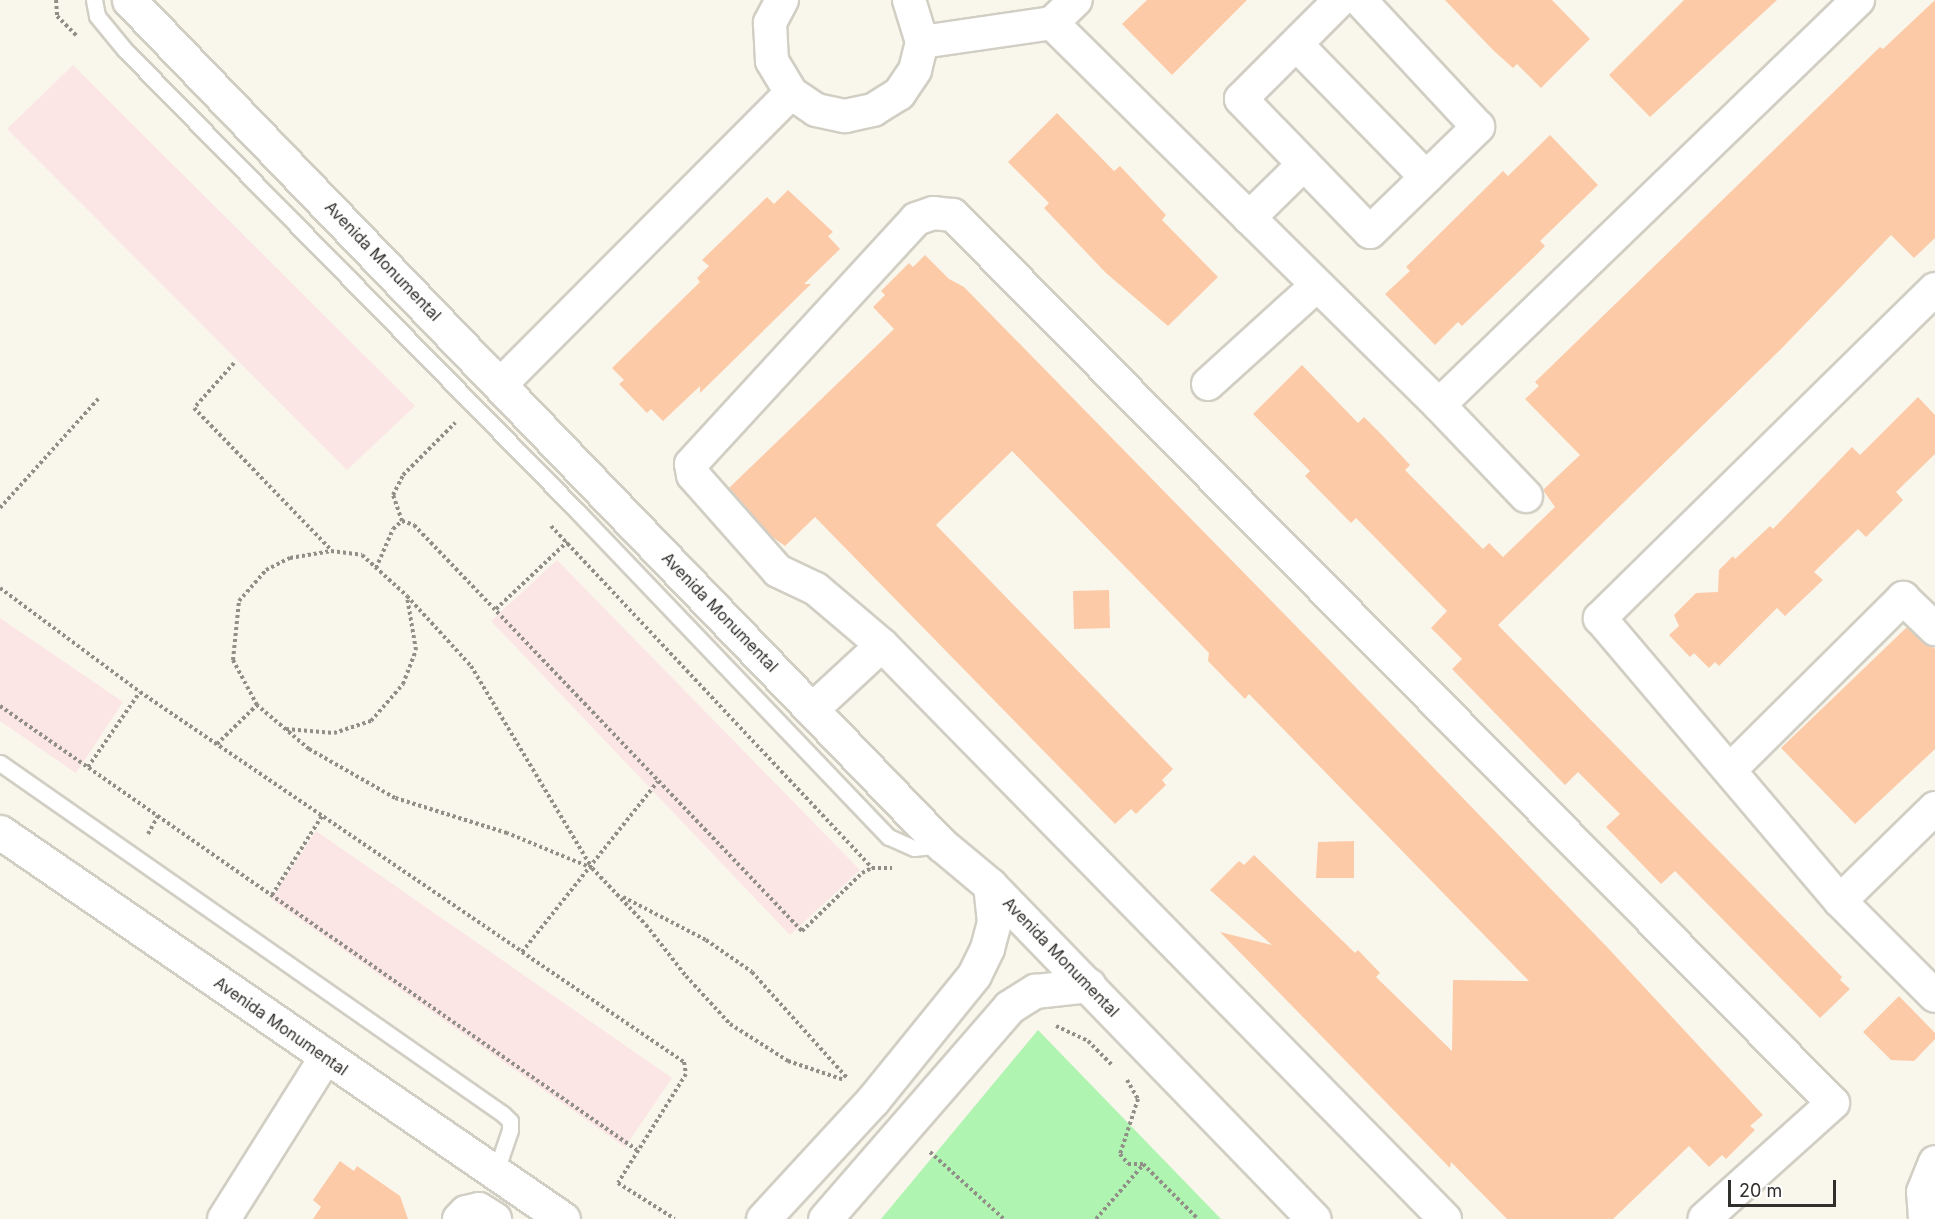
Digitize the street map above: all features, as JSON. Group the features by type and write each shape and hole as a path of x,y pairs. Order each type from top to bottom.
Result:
{"street":[{"name":"Avenida Monumental","path":"129,0 501,384 942,845 990,885 1314,1219"},
{"path":"782,0 771,23 772,61 791,93 816,110 844,116 873,110 899,94 915,70 922,42 909,0"},
{"path":"922,42 1052,23 1076,0"},
{"path":"1340,0 1241,99 1370,232 1478,127 1360,0"},
{"path":"1438,405 1858,0"},
{"path":"1052,23 1438,405 1526,496"},
{"path":"1297,45 1426,177"},
{"path":"501,384 791,93"},
{"path":"1249,218 1304,164"},
{"path":"1445,1219 882,645 816,590 778,571 693,475 691,464 916,219 933,213 953,215 1833,1103 1704,1219"},
{"path":"1208,384 1316,286"},
{"path":"1935,290 1600,618 1840,901 1935,996"},
{"path":"1731,770 1903,598 1935,629"},
{"path":"813,709 882,645"},
{"path":"1840,901 1935,808"},
{"name":"Avenida Monumental","path":"0,832 563,1219"},
{"path":"763,1219 872,1101 974,975 987,948 994,922 990,885"},
{"path":"825,1219 902,1127 1009,1007 1035,991 1089,986"},
{"path":"224,1219 326,1057"},
{"path":"1925,1219 1923,1192 1935,1162"},
{"path":"459,1219 466,1212 479,1209 495,1219"}],"lane":[{"path":"94,0 97,16 124,50 569,503 889,837 914,848 942,845"},
{"path":"0,763 503,1114 510,1121 510,1130 495,1174"}],"path":[{"path":"234,363 194,408 332,551"},
{"path":"0,508 99,398"},
{"path":"402,521 393,495 402,475 455,423"},
{"path":"376,568 393,529 402,521"},
{"path":"402,521 414,525 496,609 802,931 862,873 872,868 903,868"},
{"path":"496,609 567,542"},
{"path":"592,868 507,833 395,798 309,749 257,705 233,660 239,601 266,570 290,558 332,551 362,555 407,596 471,666 592,868 621,896 730,1024 788,1061 850,1082"},
{"path":"0,588 140,692 684,1062 686,1074 618,1183 675,1219"},
{"path":"285,729 334,733 371,720 403,684 416,650 407,596"},
{"path":"88,767 140,692"},
{"path":"217,744 257,705"},
{"path":"0,706 637,1150"},
{"path":"522,952 592,868 658,781"},
{"path":"272,895 322,816"},
{"path":"621,896 706,940 752,972 850,1082"},
{"path":"1048,1022 1088,1041 1128,1082 1138,1099 1120,1154 1128,1164 1143,1164 1198,1219"},
{"path":"842,1091 857,1073"},
{"path":"902,1127 1004,1219"},
{"path":"1096,1219 1143,1164"}],"shaded area":[{"path":"73,65 415,406 347,470 7,129"},
{"path":"557,560 860,870 790,935 491,621"},
{"path":"0,618 123,702 76,773 0,721"},
{"path":"316,831 672,1078 625,1147 271,899"}],"green space":[{"path":"1038,1030 1221,1219 881,1219"}],"building":[{"path":"1147,0 1247,0 1172,75 1122,24"},
{"path":"1445,0 1552,0 1590,39 1541,88 1517,64 1513,68 1494,51"},
{"path":"1684,0 1777,0 1650,117 1609,75"},
{"path":"1935,0 1935,238 1914,258 1891,235 1782,348 1498,625 1842,977 1840,980 1850,989 1820,1018 1675,871 1661,884 1606,827 1620,814 1578,772 1565,785 1452,669 1462,659 1431,628 1447,611 1356,518 1351,523 1305,476 1310,471 1253,414 1302,365 1358,423 1364,417 1382,435 1410,465 1405,470 1483,549 1489,543 1503,557 1555,507 1543,490 1580,455 1525,399 1539,386 1535,382 1880,47 1883,49"},
{"path":"1057,113 1114,171 1120,166 1166,215 1162,220 1218,277 1168,326 1106,273 1044,208 1049,203 1008,162"},
{"path":"1550,135 1598,185 1540,241 1545,246 1532,259 1462,326 1458,322 1435,345 1385,294 1410,271 1406,267 1503,171 1508,176"},
{"path":"788,190 833,232 828,236 840,249 804,284 811,284 700,393 700,386 663,421 651,409 647,413 619,384 624,380 612,368 700,282 697,278 709,266 702,260 767,197 774,204"},
{"path":"925,255 949,279 964,287 1337,668 1607,947 1763,1115 1750,1126 1755,1130 1726,1159 1722,1155 1709,1167 1689,1146 1613,1219 1507,1219 1451,1162 1450,1168 1220,932 1272,945 1210,890 1239,861 1244,865 1254,855 1355,953 1358,950 1380,973 1376,977 1452,1051 1453,980 1529,981 1249,694 1245,699 1208,661 1209,653 1012,451 936,525 1173,769 1162,780 1166,785 1136,814 1131,809 1115,824 815,517 785,546 771,536 729,488 894,329 873,307 885,295 881,291 909,263 913,267"},
{"path":"1918,397 1935,415 1935,454 1896,492 1903,500 1866,537 1858,529 1814,572 1823,580 1785,616 1777,608 1719,666 1715,662 1709,668 1694,653 1690,657 1669,635 1679,626 1674,615 1696,593 1718,592 1719,570 1733,556 1735,559 1770,526 1773,529 1852,447 1860,455"},
{"path":"1109,590 1110,628 1074,629 1073,591"},
{"path":"1907,627 1935,649 1935,749 1855,824 1781,748"},
{"path":"1354,841 1354,878 1316,878 1318,842"},
{"path":"1899,996 1935,1033 1935,1039 1914,1061 1891,1060 1863,1032"},
{"path":"340,1161 354,1171 357,1166 400,1196 408,1219 313,1219 321,1207 313,1200"}]}
